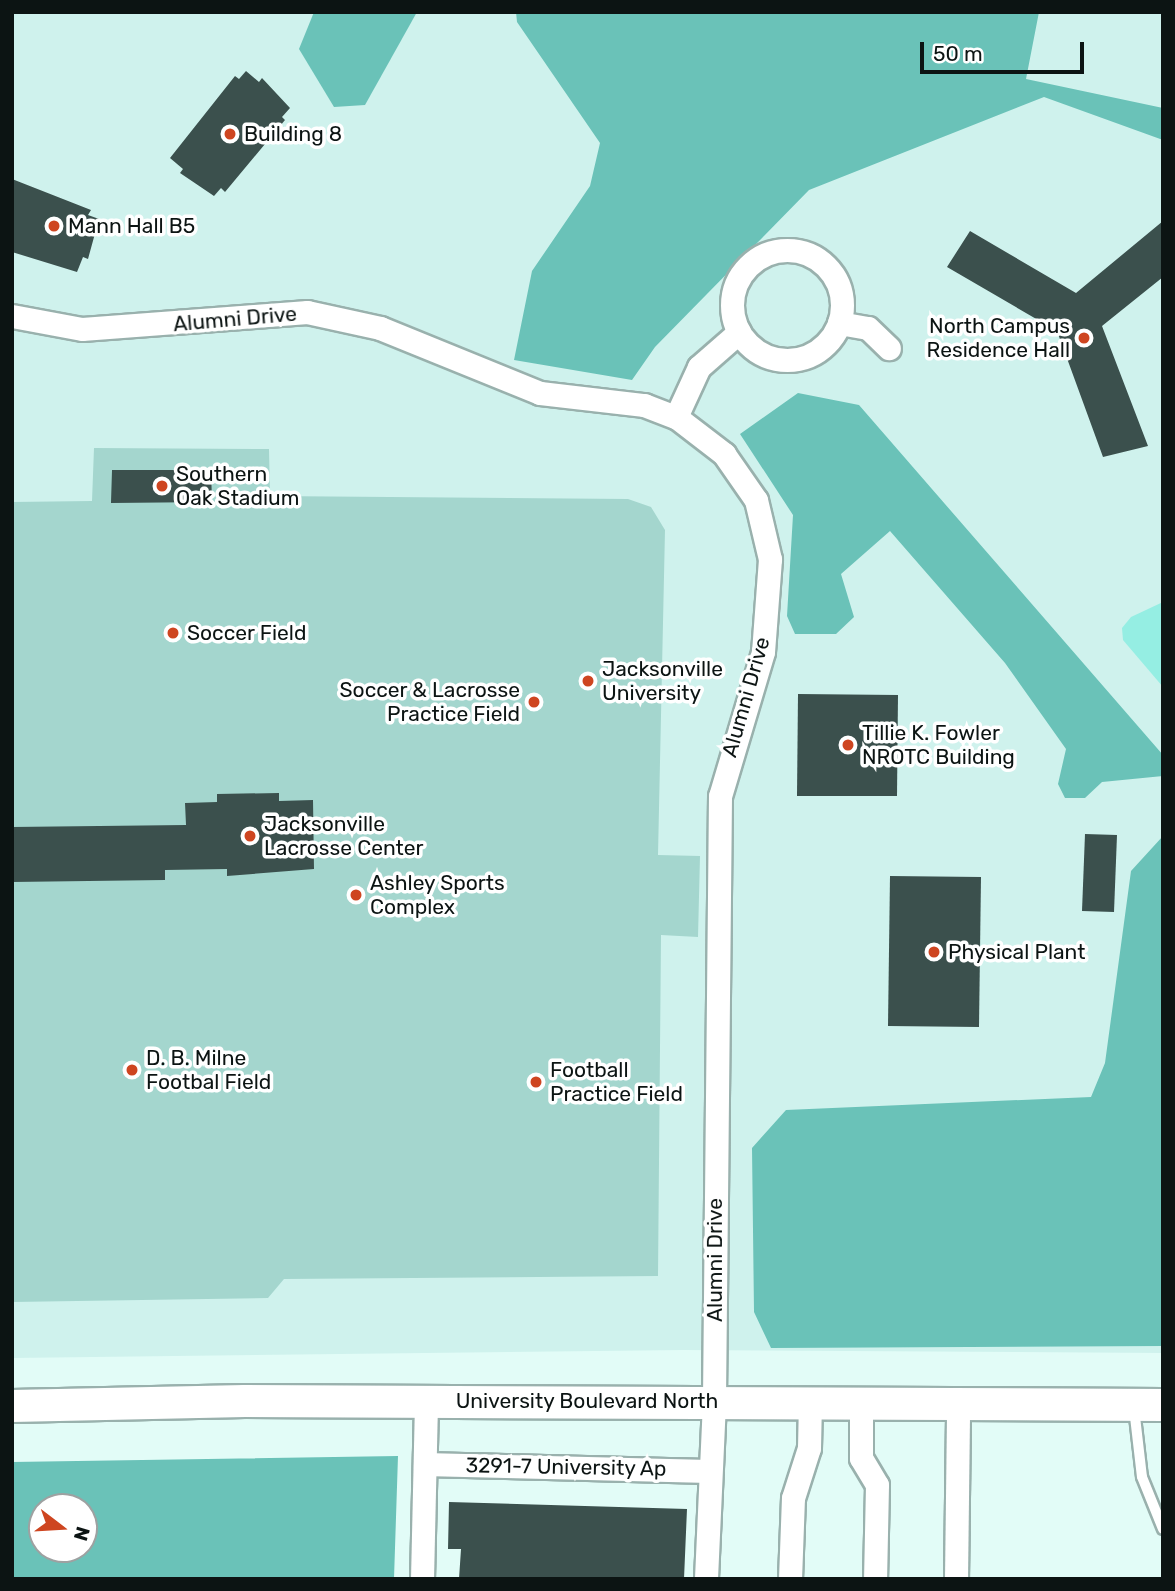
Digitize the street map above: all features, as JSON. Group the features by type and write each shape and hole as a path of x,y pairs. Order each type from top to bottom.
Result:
{"main road":[{"name":"University Boulevard North","path":"12,1406 426,1401 1148,1405"}],"street":[{"path":"783,249 817,258 831,271 843,305 839,323 817,351 801,358 765,356 739,332 733,315 738,279 749,264 783,249"},
{"name":"Alumni Drive","path":"12,316 82,329 307,312 380,328 540,393 644,405 676,417 724,454 742,475 756,500 771,559 763,652 720,796 714,1402 708,1471 706,1579"},
{"path":"839,323 868,328 889,348"},
{"path":"676,417 699,366 739,332"},
{"path":"422,1579 426,1401"},
{"path":"790,1579 793,1498 809,1448 810,1402"},
{"path":"861,1403 861,1458 877,1485 875,1579"},
{"path":"956,1579 958,1404"},
{"name":"3291-7 University Ap","path":"425,1464 708,1471"}],"lane":[{"path":"1148,1405 1142,1477 1163,1529"}],"shaded area":[{"name":"Jacksonville University","path":"12,12 1163,12 1163,1353 683,1350 12,1358"},
{"path":"314,12 417,12 365,105 334,107 299,49"},
{"path":"516,12 1039,12 1026,79 1163,108 1163,140 1044,97 809,190 655,347 632,380 514,360 532,271 590,186 600,143 517,22"},
{"path":"798,393 859,405 1163,755 1163,776 1102,782 1085,798 1065,798 1058,784 1066,749 1005,663 890,531 841,574 854,617 836,634 795,634 787,616 793,515 740,434"},
{"name":"Ashley Sports Complex","path":"94,448 269,449 270,496 628,499 651,507 665,530 658,855 700,856 698,937 661,935 658,1276 284,1279 268,1298 12,1302 12,502 92,501"},
{"path":"1163,602 1163,687 1123,640 1122,628 1131,617"},
{"path":"1163,836 1163,1346 771,1348 754,1312 752,1148 786,1110 1091,1097 1105,1063 1131,871"},
{"path":"398,1456 394,1579 12,1579 12,1462"}],"building":[{"name":"Building 8","path":"246,71 259,82 262,78 290,108 282,117 285,120 225,192 221,188 214,196 180,173 183,169 170,158 235,76 239,79"},
{"name":"Mann Hall B5","path":"12,179 91,210 88,215 99,219 88,259 83,257 77,272 12,252"},
{"name":"North Campus Residence Hall","path":"1163,221 1163,277 1102,326 1148,446 1103,457 1057,331 947,267 970,231 1076,293"},
{"name":"Southern Oak Stadium","path":"112,470 211,470 212,502 111,503"},
{"name":"Tillie K. Fowler NROTC Building","path":"798,694 898,695 897,796 797,796"},
{"path":"279,793 279,801 313,800 314,869 227,876 227,869 165,870 165,880 12,882 12,827 186,825 185,803 217,802 217,794"},
{"path":"1085,834 1117,835 1114,912 1082,911"},
{"name":"Physical Plant","path":"890,876 981,877 979,1027 888,1026"},
{"path":"449,1502 687,1509 684,1579 459,1579 461,1549 448,1549"}],"place":[{"name":"Building 8","path":"230,134"},
{"name":"Mann Hall B5","path":"54,226"},
{"name":"North Campus Residence Hall","path":"1084,338"},
{"name":"Southern Oak Stadium","path":"162,486"},
{"name":"Soccer Field","path":"173,633"},
{"name":"Jacksonville University","path":"588,681"},
{"name":"Soccer & Lacrosse Practice Field","path":"534,702"},
{"name":"Tillie K. Fowler NROTC Building","path":"848,745"},
{"name":"Jacksonville Lacrosse Center","path":"250,836"},
{"name":"Ashley Sports Complex","path":"356,895"},
{"name":"Physical Plant","path":"934,952"},
{"name":"D. B. Milne Footbal Field","path":"132,1070"},
{"name":"Football Practice Field","path":"536,1082"}]}
